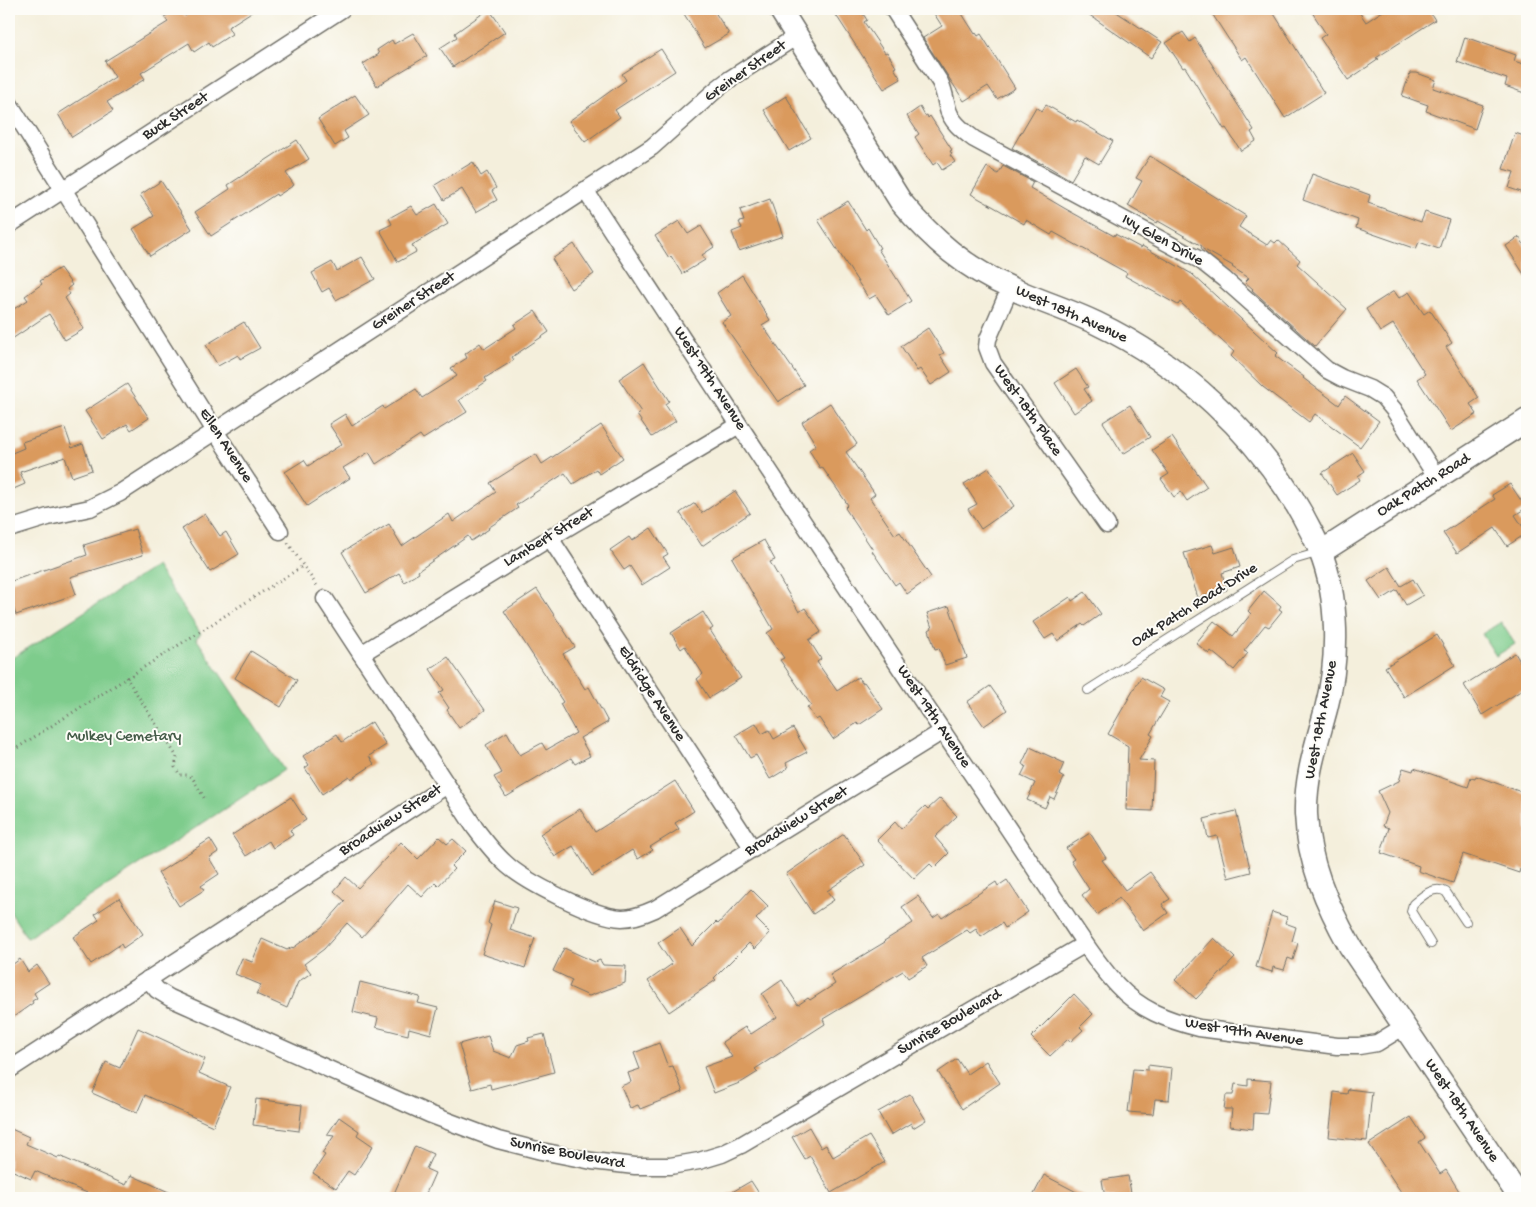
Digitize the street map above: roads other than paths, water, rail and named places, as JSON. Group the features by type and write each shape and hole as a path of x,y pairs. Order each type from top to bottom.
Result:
{"main road":[{"name":"West 18th Avenue","path":"780,9 901,202 920,225 946,250 978,271 1010,288 1095,322 1123,337 1174,371 1210,400 1242,432 1267,461 1294,501 1321,552 1334,607 1336,638 1334,674 1314,751 1308,783 1306,814 1310,846 1320,885 1333,916 1350,946 1520,1198"},
{"name":"Oak Patch Road","path":"1321,552 1527,420"}],"street":[{"name":"Buck Street","path":"9,225 342,9"},
{"name":"Ivy Glen Drive","path":"893,9 940,82 952,120 966,133 1213,269 1327,370 1370,389 1383,397 1394,410 1437,478"},
{"name":"Greiner Street","path":"9,529 90,508 120,493 652,147 708,96 730,79 797,36"},
{"name":"Ellen Avenue","path":"9,103 280,531"},
{"name":"West 19th Avenue","path":"585,190 739,426 943,732 1085,944 1116,984 1134,1001 1152,1013 1192,1026 1338,1046 1359,1046 1377,1043 1404,1027"},
{"name":"West 18th Place","path":"1010,288 988,339 989,355 1107,525"},
{"name":"Lambert Street","path":"361,654 550,538 739,426"},
{"name":"Eldridge Avenue","path":"550,538 753,850"},
{"path":"325,599 446,784"},
{"name":"Broadview Street","path":"9,1070 446,784 488,845 513,870 549,891 583,907 609,916 635,917 655,909 943,732"},
{"name":"Sunrise Boulevard","path":"148,979 157,990 170,998 429,1114 498,1140 592,1161 635,1166 670,1166 722,1154 741,1145 1085,944"}],"lane":[{"name":"Oak Patch Road Drive","path":"1088,690 1293,560 1321,552"},
{"path":"1431,944 1411,911 1413,904 1431,891 1442,890 1446,892 1466,922"}],"park label":[{"name":"Mulkey Cemetary","path":"124,737"}]}
